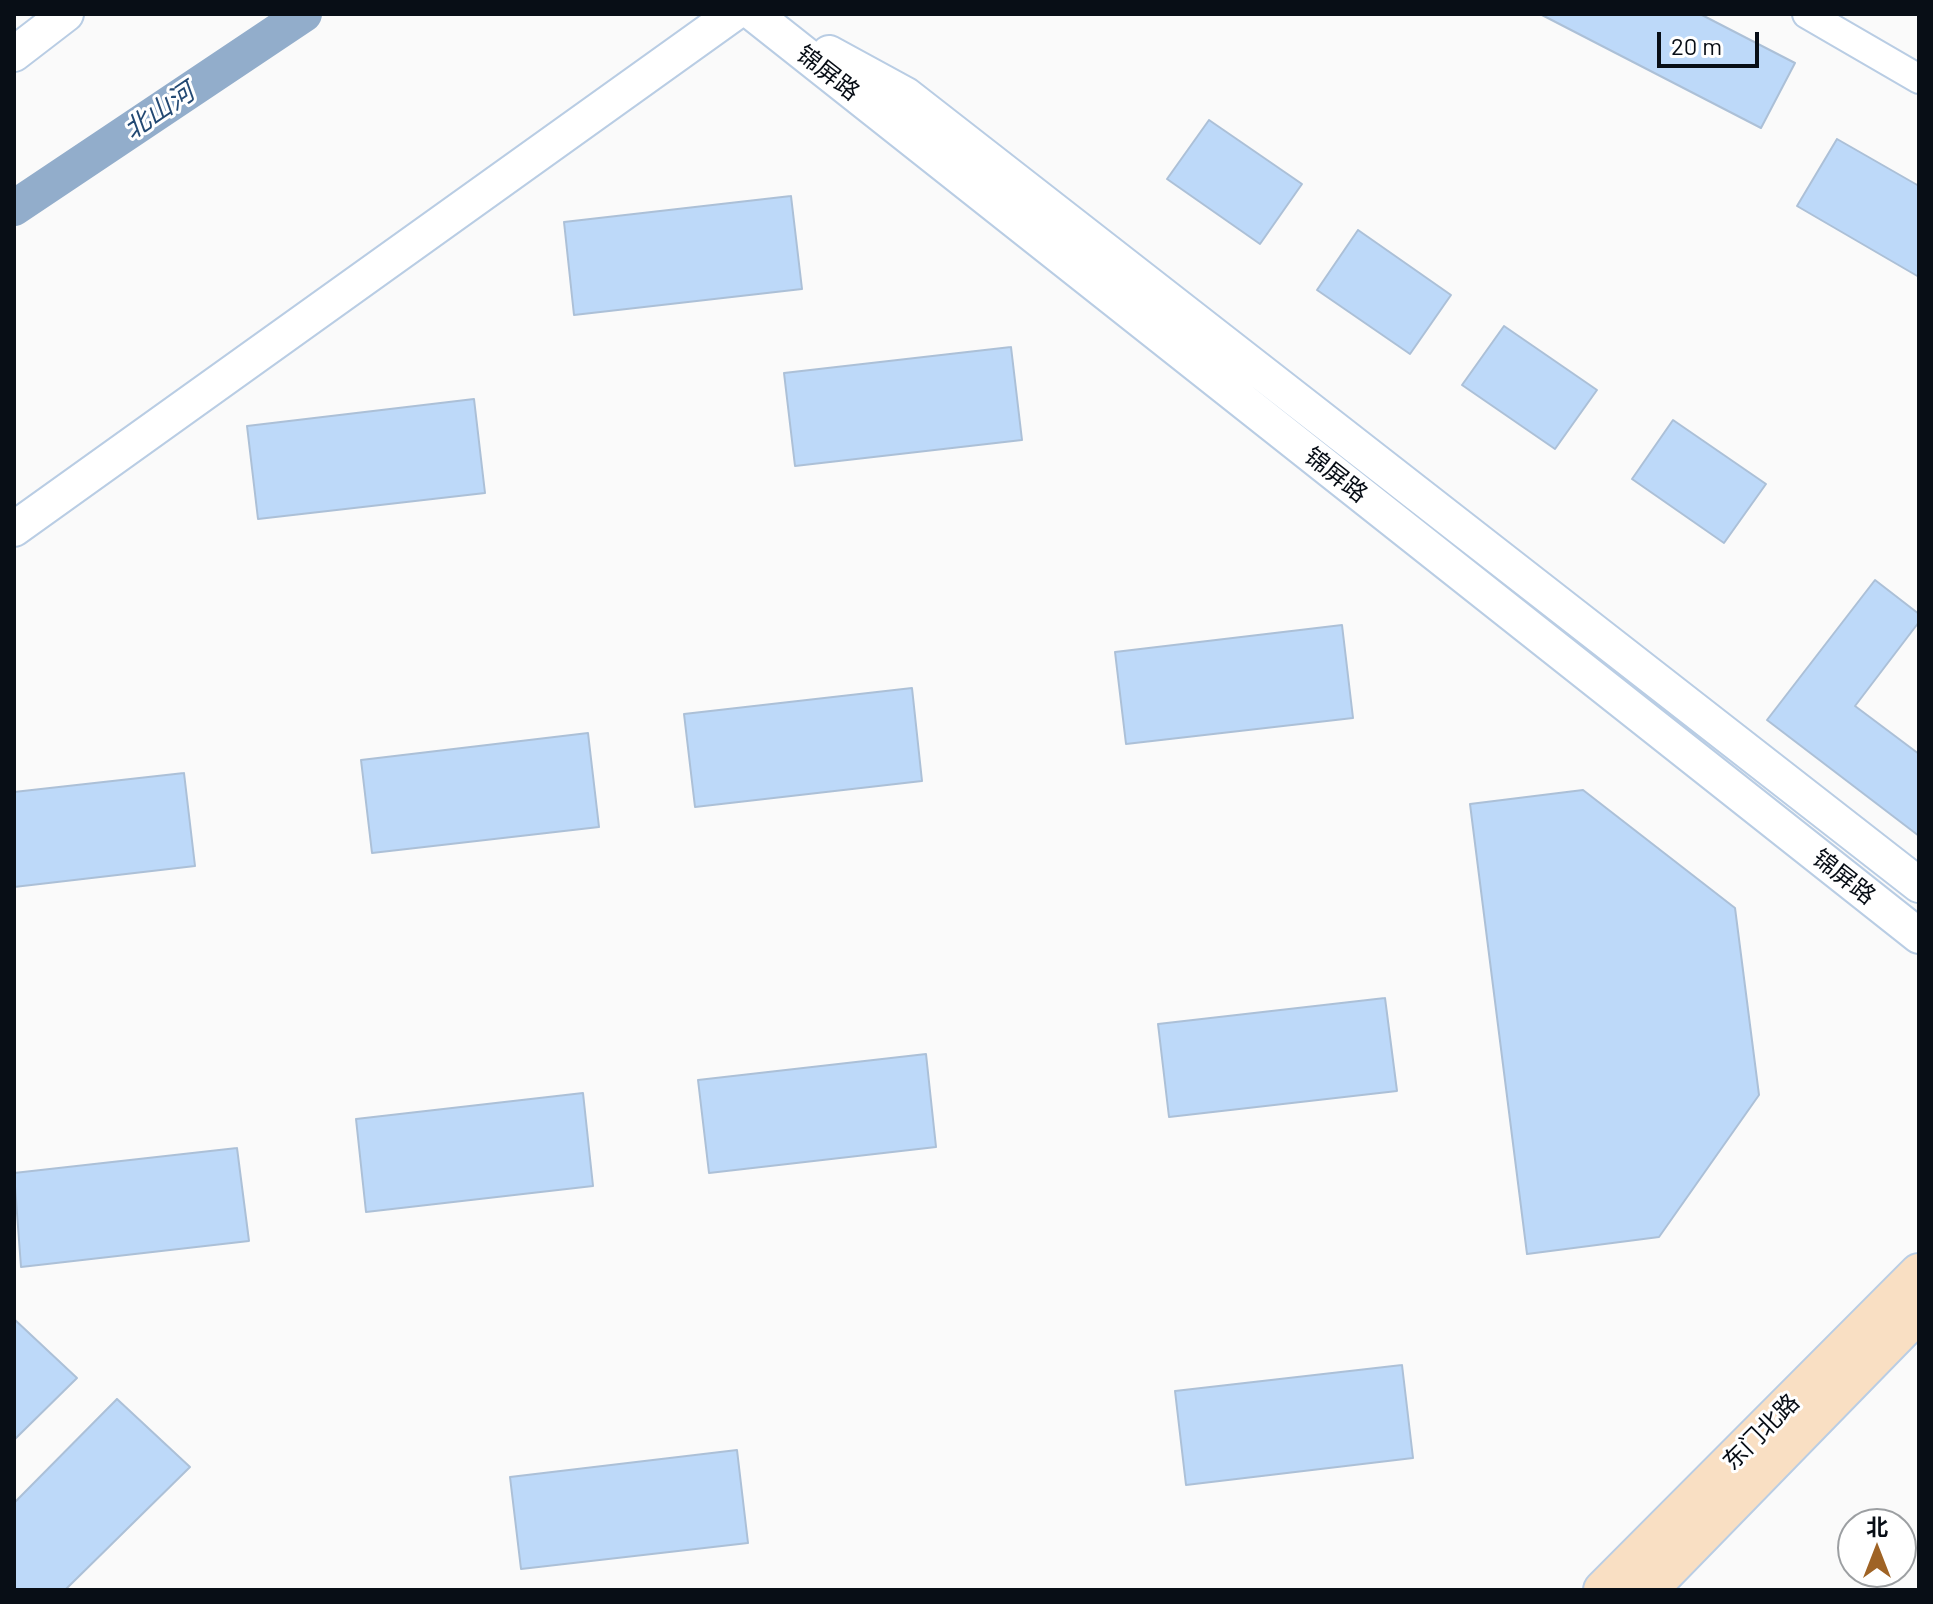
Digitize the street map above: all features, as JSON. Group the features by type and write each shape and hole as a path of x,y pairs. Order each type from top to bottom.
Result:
{"main road":[{"name":"东门北路","path":"1603,1590 1919,1273"},
{"name":"东门北路","path":"1648,1590 1919,1312"}],"street":[{"path":"14,54 66,14"},
{"path":"14,529 733,14"},
{"name":"锦屏路","path":"756,14 906,95 1919,885"},
{"name":"锦屏路","path":"756,14 1919,936"},
{"path":"1807,14 1919,79"}],"building":[{"path":"1540,14 1700,14 1795,63 1761,128"},
{"path":"1209,120 1302,184 1260,244 1167,179"},
{"path":"1837,139 1919,186 1919,277 1797,206"},
{"path":"791,196 802,289 574,315 564,222"},
{"path":"1358,230 1451,295 1410,354 1317,290"},
{"path":"1504,326 1597,390 1555,449 1462,385"},
{"path":"1011,347 1022,440 795,466 784,373"},
{"path":"474,399 485,493 258,519 247,426"},
{"path":"1673,420 1766,484 1724,543 1632,479"},
{"path":"1875,580 1919,614 1919,622 1855,706 1919,754 1919,836 1767,720"},
{"path":"1342,625 1353,718 1126,744 1115,652"},
{"path":"912,688 922,781 695,807 684,714"},
{"path":"588,733 599,827 372,853 361,760"},
{"path":"184,773 195,866 14,887 14,792"},
{"path":"1583,790 1735,908 1759,1095 1659,1237 1527,1254 1470,804"},
{"path":"1385,998 1397,1091 1169,1117 1158,1024"},
{"path":"926,1054 936,1147 709,1173 698,1080"},
{"path":"583,1093 593,1186 366,1212 356,1119"},
{"path":"237,1148 249,1241 21,1267 14,1173"},
{"path":"14,1319 77,1378 14,1440"},
{"path":"1402,1365 1413,1458 1186,1485 1175,1391"},
{"path":"117,1399 190,1467 65,1590 14,1590 14,1503"},
{"path":"737,1450 748,1543 521,1569 510,1477"}],"waterway":[{"name":"北山河","path":"14,208 304,14"}]}
